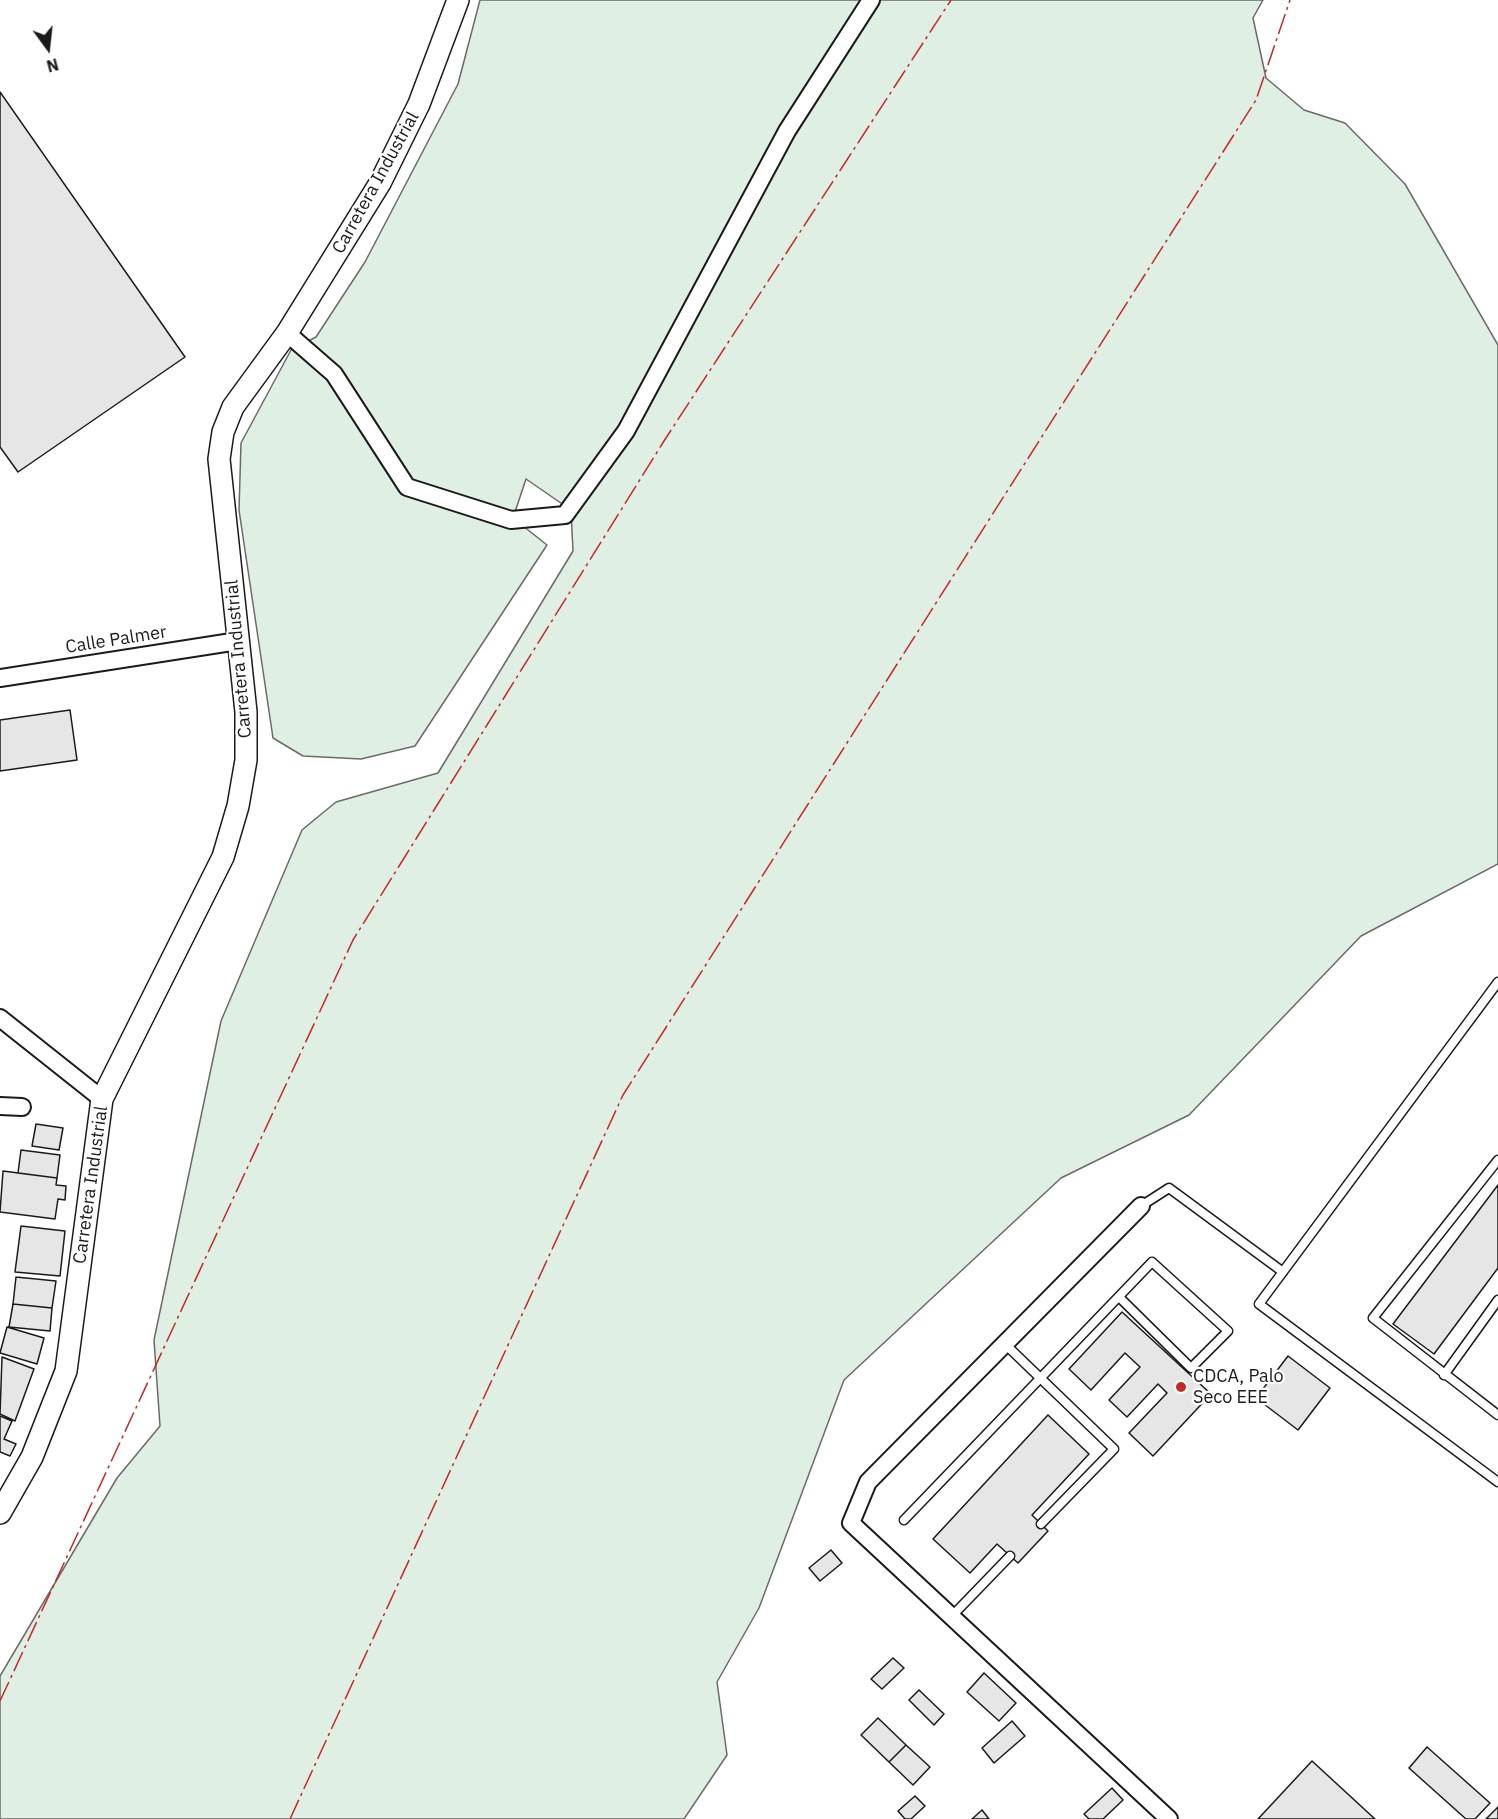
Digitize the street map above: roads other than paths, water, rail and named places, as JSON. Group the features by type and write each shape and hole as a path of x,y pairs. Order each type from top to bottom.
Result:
{"street":[{"name":"Carretera Industrial","path":"0,1513 32,1457 66,1371 102,1100 223,857 238,806 246,760 246,712 219,459 223,432 233,407 287,333 380,183 419,104 458,0"},
{"path":"287,333 334,374 407,487 511,520 565,515 626,431 787,131 871,0"},
{"name":"Calle Palmer","path":"0,678 238,641"},
{"path":"0,1018 102,1100"},
{"path":"0,1106 22,1107"},
{"path":"1141,1206 868,1482 851,1523 1170,1819"}],"lane":[{"path":"1498,982 1259,1304 1498,1482"},
{"path":"1498,1160 1373,1318 1498,1415"},
{"path":"1141,1206 1169,1188 1283,1272"},
{"path":"904,1520 1152,1262 1228,1331 1191,1368 1119,1297"},
{"path":"1444,1375 1498,1300"},
{"path":"1005,1344 1114,1449 1041,1524"},
{"path":"952,1616 1010,1556"}],"place":[{"name":"CDCA, Palo Seco EEE","path":"1181,1387"}]}
